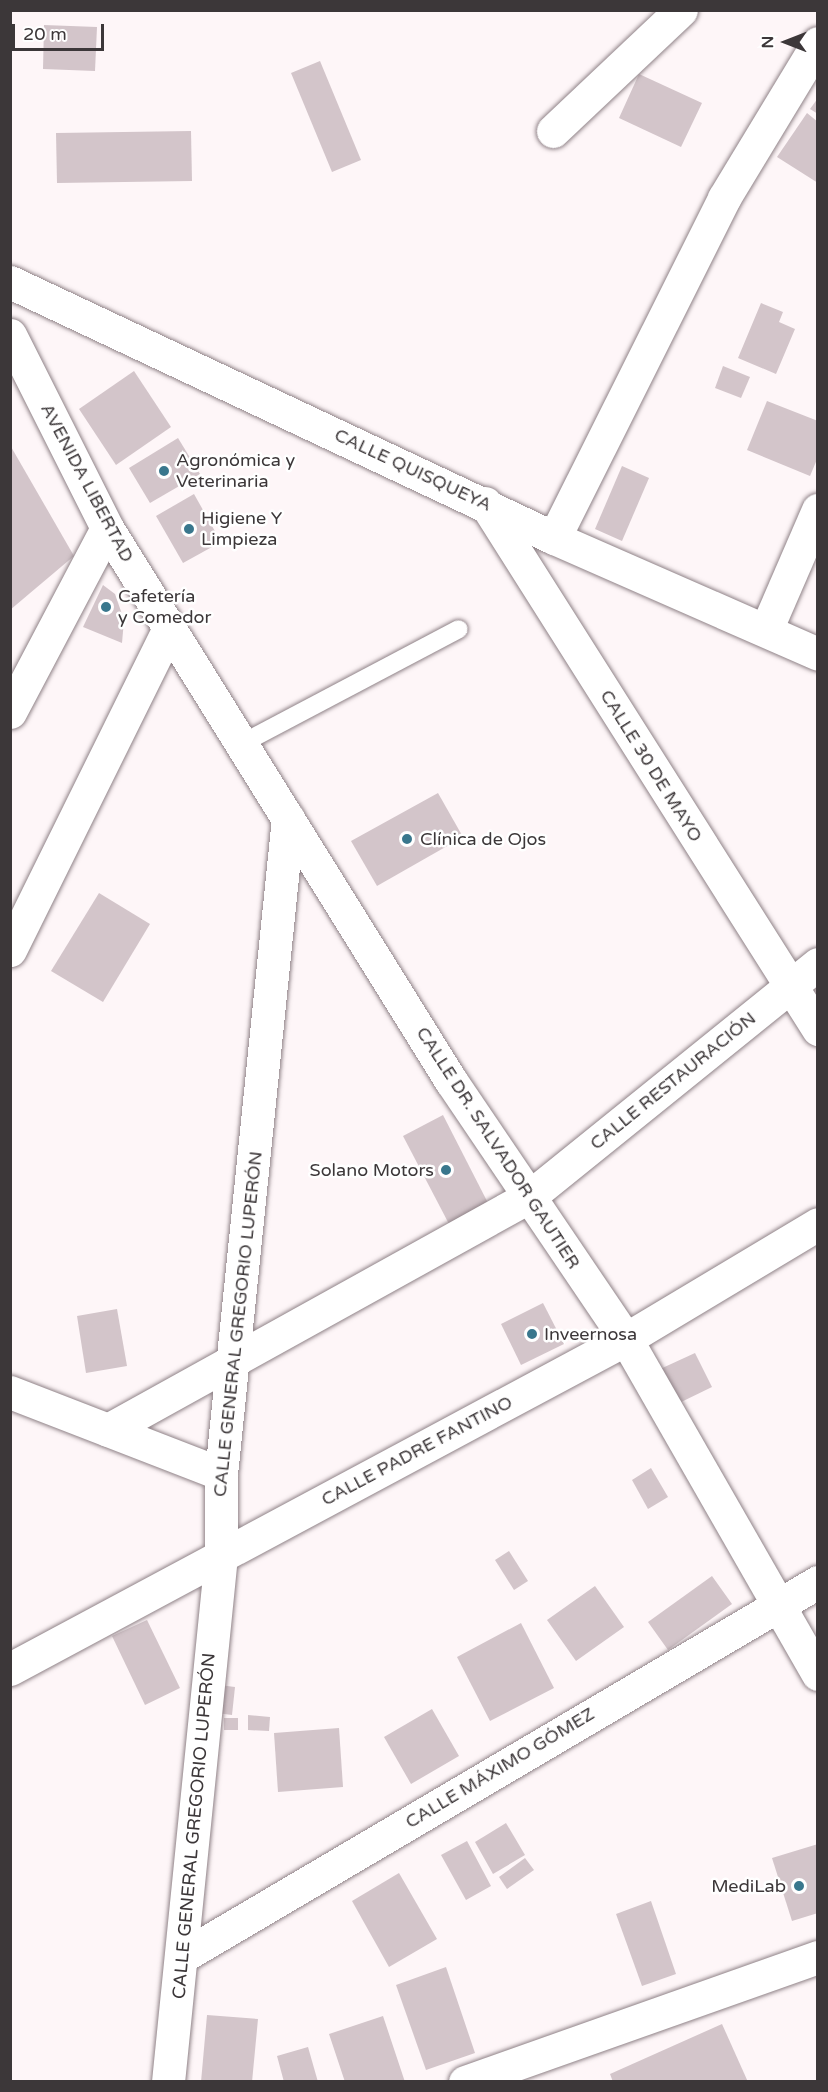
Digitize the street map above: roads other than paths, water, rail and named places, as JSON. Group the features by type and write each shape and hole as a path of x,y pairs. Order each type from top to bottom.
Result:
{"street":[{"path":"554,131 681,10"},
{"path":"554,538 724,198 818,43"},
{"name":"CALLE QUISQUEYA","path":"10,282 484,502 554,538 818,654"},
{"name":"AVENIDA LIBERTAD","path":"10,335 107,528 169,628"},
{"name":"CALLE 30 DE MAYO","path":"484,502 818,1029"},
{"path":"766,630 818,510"},
{"path":"10,712 107,528"},
{"path":"10,950 169,628"},
{"name":"CALLE DR. SALVADOR GAUTIER","path":"169,628 529,1197 626,1339 818,1674"},
{"name":"CALLE GENERAL GREGORIO LUPERÓN","path":"168,2082 183,1956 192,1804 221,1556 220,1474 234,1364 288,818"},
{"name":"CALLE RESTAURACIÓN","path":"108,1430 234,1364 529,1197 818,964"},
{"name":"CALLE PADRE FANTINO","path":"10,1669 626,1339 818,1224"},
{"path":"10,1392 220,1474"},
{"name":"CALLE MÁXIMO GÓMEZ","path":"183,1956 818,1582"},
{"path":"465,2082 818,1957"}],"lane":[{"path":"241,744 459,629"}],"place":[{"name":"Agronómica y Veterinaria","path":"164,471"},
{"name":"Higiene Y Limpieza","path":"189,529"},
{"name":"Cafetería y Comedor","path":"106,607"},
{"name":"Clínica de Ojos","path":"407,839"},
{"name":"Solano Motors","path":"446,1170"},
{"name":"Inveernosa","path":"532,1334"},
{"name":"MediLab","path":"799,1886"}]}
